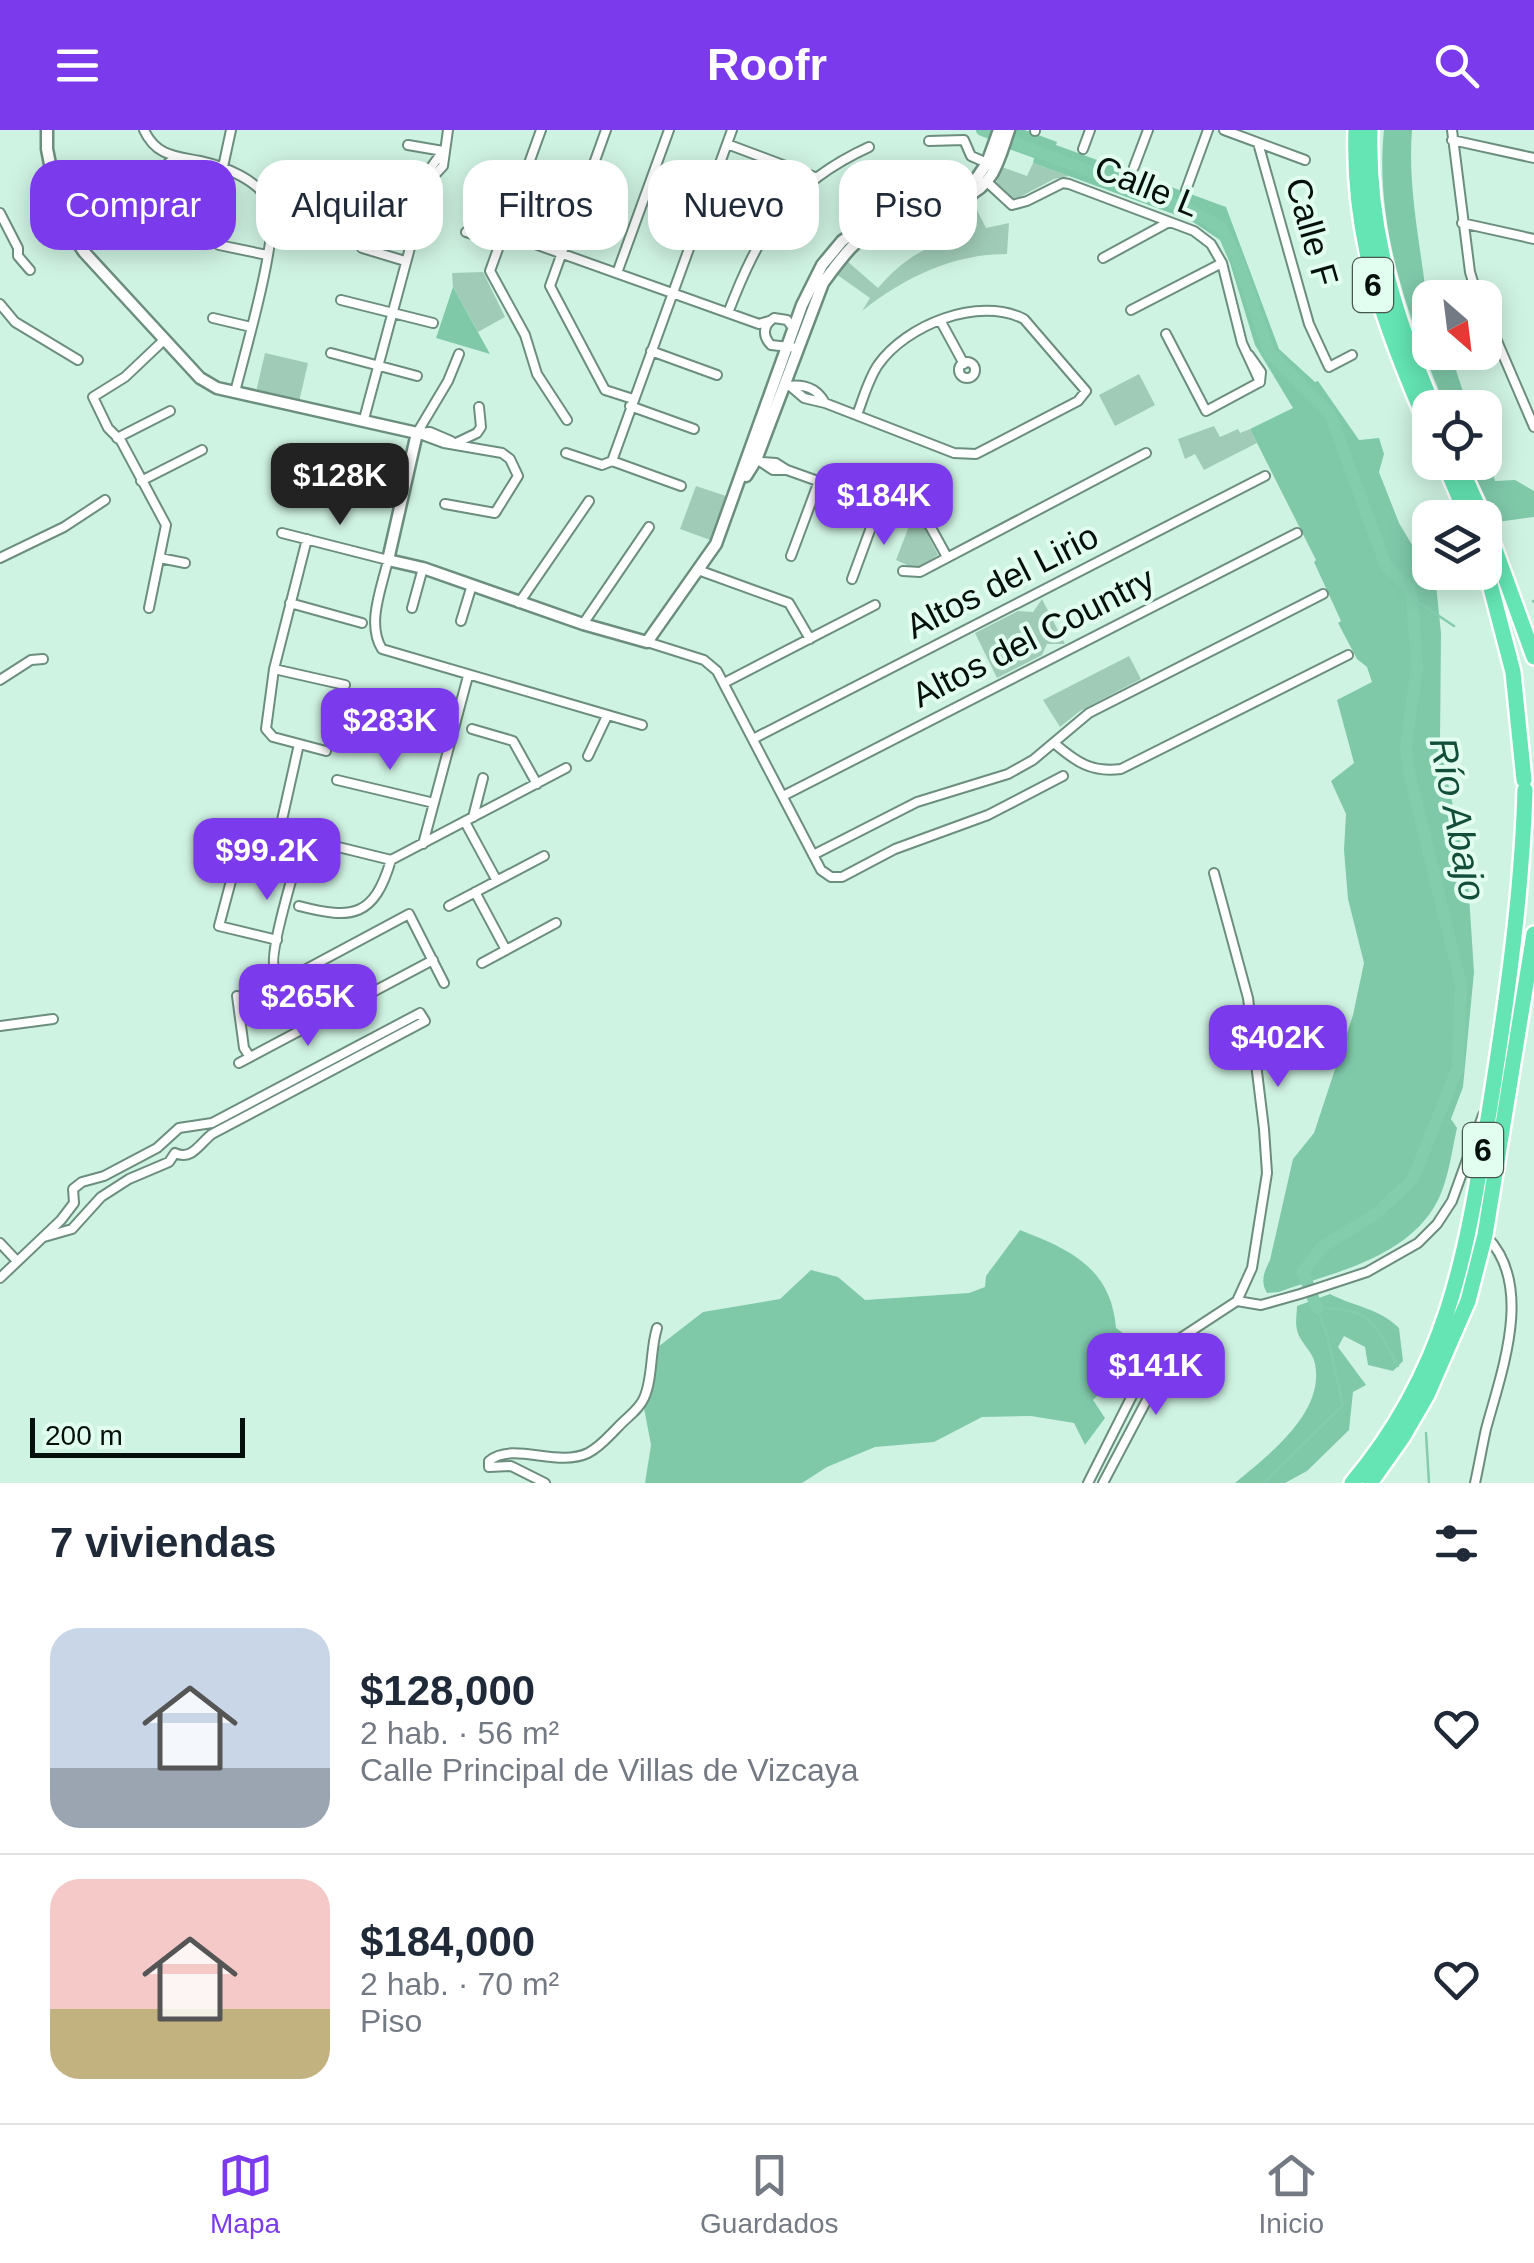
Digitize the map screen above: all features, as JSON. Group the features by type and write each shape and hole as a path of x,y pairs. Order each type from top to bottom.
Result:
{"highway":[{"name":"6","path":"1356,130 1358,199 1370,275 1413,390"},
{"name":"6","path":"1370,130 1370,184 1385,272 1427,390"},
{"path":"1502,569 1534,657"},
{"name":"6","path":"1352,1483 1392,1432 1415,1391 1456,1294 1494,1084 1518,916 1524,785 1514,672 1492,590"},
{"name":"6","path":"1370,1483 1402,1438 1434,1380 1468,1301 1485,1235 1534,934"}],"street":[{"path":"47,130 57,199 67,226 84,252 200,378 217,388 418,433 430,432 506,455 518,481 495,513 445,504"},
{"path":"144,130 158,150 185,160"},
{"path":"225,160 231,130"},
{"path":"364,420 432,166 443,151 448,130"},
{"path":"526,130 540,132 530,160"},
{"path":"606,130 550,286 605,390 694,430"},
{"path":"617,273 669,130"},
{"path":"566,453 602,466 612,460 732,130"},
{"path":"992,158 999,130"},
{"path":"647,642 716,544 740,485 755,460 799,330 822,283 861,232 966,197 983,179 1009,130"},
{"path":"1083,149 1090,130"},
{"path":"1134,167 1148,130"},
{"path":"1186,190 1208,130"},
{"path":"1224,130 1305,160"},
{"path":"1472,280 1452,135 1534,158"},
{"path":"929,141 964,140 971,156 992,158"},
{"name":"Calle F","path":"1258,143 1309,324 1320,350 1328,367 1352,355"},
{"path":"727,144 769,160"},
{"path":"408,145 443,151"},
{"path":"819,174 869,146"},
{"path":"235,392 272,218 270,204 257,189 236,175"},
{"name":"Calle L","path":"983,179 1012,205 1063,183 1203,236 1222,264 1246,352 1260,382 1206,410 1166,334"},
{"path":"0,213 18,248 18,256 30,270"},
{"path":"1148,214 1153,223 1149,233"},
{"path":"1103,258 1170,222"},
{"path":"1462,224 1534,239"},
{"path":"236,249 266,255"},
{"path":"369,250 405,261"},
{"path":"498,250 490,271 492,279 525,335 537,374 567,420"},
{"path":"553,250 759,324 781,318 799,330"},
{"path":"728,313 753,250"},
{"path":"1131,310 1222,264"},
{"path":"341,300 433,323"},
{"path":"0,304 16,322 78,360"},
{"path":"783,384 804,398 966,455 976,454 1078,401 1086,391 1024,318 1014,313 984,311 940,320 906,338 878,365 857,415"},
{"path":"213,318 251,327"},
{"path":"940,320 964,364"},
{"path":"764,334 769,321"},
{"path":"759,324 772,345 793,347"},
{"path":"149,608 166,525 93,396 125,377 164,341"},
{"path":"651,351 716,376"},
{"path":"1502,353 1534,428"},
{"path":"331,354 417,376"},
{"path":"459,354 418,433 376,614 376,640 382,649 642,725"},
{"path":"456,443 481,427 479,406"},
{"path":"117,438 170,410"},
{"path":"141,480 202,450"},
{"path":"903,571 920,572 1146,453"},
{"path":"612,460 681,486"},
{"path":"755,460 776,462 787,470 926,522 948,557"},
{"name":"Altos del Lirio","path":"753,739 1265,476"},
{"path":"791,556 819,481"},
{"path":"0,558 64,527 104,500"},
{"path":"519,603 589,501"},
{"path":"852,580 880,503"},
{"path":"583,624 649,527"},
{"path":"282,533 423,568 583,624 704,660 724,683 821,870 830,877 842,877 895,849 988,815 1063,776"},
{"name":"Altos del Country","path":"783,796 1297,533"},
{"path":"307,539 274,668 266,729 273,737 326,751"},
{"path":"160,558 184,563"},
{"path":"412,608 423,568"},
{"path":"698,570 789,603 810,639"},
{"path":"461,621 472,585"},
{"path":"813,854 918,802 1008,774 1089,714 1323,594"},
{"path":"290,604 362,623"},
{"path":"724,683 875,606"},
{"path":"1054,743 1086,767 1105,771 1122,768 1348,655"},
{"path":"0,680 31,660 43,659"},
{"path":"274,668 345,685"},
{"path":"423,844 468,676"},
{"path":"352,715 451,741"},
{"path":"588,756 606,716"},
{"path":"472,729 513,741 537,784"},
{"path":"300,744 280,829 296,837 301,846 277,940 274,968 288,975 297,974 409,914 444,982"},
{"path":"318,842 391,860 566,768"},
{"path":"482,778 469,819 497,881"},
{"path":"336,780 434,803"},
{"path":"426,831 444,833"},
{"path":"240,846 219,926 277,940"},
{"path":"449,906 544,856"},
{"path":"299,906 335,915 353,912 378,896 391,860"},
{"path":"1088,1483 1147,1366 1162,1346 1237,1301 1252,1268 1267,1173 1248,998 1214,873"},
{"path":"475,892 506,950"},
{"path":"482,962 556,923"},
{"path":"240,1063 433,960"},
{"path":"237,996 244,1048 250,1057"},
{"path":"0,1278 64,1217 74,1204 73,1189 82,1182 124,1166 180,1128 212,1122 308,1070 364,1047 425,1021 420,1013 364,1047 314,1080 200,1143 194,1152 175,1154"},
{"path":"0,1026 53,1019"},
{"path":"308,1070 314,1080"},
{"path":"1237,1301 1261,1305 1322,1287 1398,1257 1437,1224 1452,1201 1494,1084"},
{"path":"256,1098 261,1108"},
{"path":"191,1126 198,1131 200,1143"},
{"path":"170,1137 175,1154"},
{"path":"40,1238 74,1226 101,1197 168,1162 175,1154"},
{"path":"74,1204 85,1214"},
{"path":"64,1217 74,1226"},
{"path":"1475,1483 1486,1430 1507,1364 1517,1310 1515,1290 1504,1260 1497,1245 1485,1235"},
{"path":"0,1243 18,1261"},
{"path":"545,1483 511,1466 490,1467 489,1461 493,1456 514,1452 557,1460 587,1454 605,1440 640,1406 647,1392 650,1349 657,1328"},
{"path":"1103,1483 1179,1338"}],"green space":[{"path":"1015,130 1025,130 1226,207 1279,349 1318,381 1359,440 1379,438 1384,454 1379,472 1412,545 1412,590 1437,590 1441,633 1440,743 1468,880 1474,972 1463,1087 1451,1119 1457,1128 1448,1170 1433,1209 1402,1241 1342,1271 1279,1292 1267,1293 1264,1277 1293,1159 1314,1133 1353,1015 1364,963 1348,899 1346,814 1331,781 1354,763 1337,700 1372,682 1367,667 1357,659 1338,623 1341,621 1316,560 1250,429 1293,408 1255,345 1220,240 1190,220 1033,163 1034,158 1009,149"},
{"path":"1384,130 1412,130 1412,186 1424,280 1412,280 1412,321 1389,237 1382,166"},
{"path":"1033,163 1069,176 1054,179 1014,200 996,183 1002,167 1027,176"},
{"path":"977,210 986,228 1009,223 1007,254 968,258 930,270 862,311 870,298 836,274 847,261 878,288 925,250 977,250"},
{"path":"483,272 505,317 478,332 453,287 452,273"},
{"path":"453,287 490,354 436,338"},
{"path":"265,353 308,363 299,402 256,392"},
{"path":"1431,370 1456,370 1462,390 1439,390"},
{"path":"1139,374 1155,405 1115,426 1099,395"},
{"path":"1214,426 1220,437 1238,429 1240,433 1250,429 1257,443 1204,470 1195,454 1185,459 1178,439"},
{"path":"1477,480 1515,480 1534,491 1534,517 1502,521 1502,500 1487,500"},
{"path":"696,486 726,496 710,540 680,529"},
{"path":"911,521 925,529 938,555 916,569 896,560"},
{"path":"1042,599 1065,644 1047,644 1042,655 997,678 975,633 1018,611 1033,612"},
{"path":"1129,656 1141,679 1080,711 1060,727 1043,700"},
{"path":"1020,1230 1056,1245 1085,1264 1106,1290 1116,1328 1139,1345 1137,1364 1117,1369 1112,1382 1093,1400 1105,1418 1085,1445 1074,1423 1031,1416 982,1417 934,1442 875,1447 827,1467 802,1483 645,1483 651,1445 644,1408 652,1389 654,1350 703,1312 780,1299 811,1270 838,1277 865,1300 969,1293 985,1287 986,1276"},
{"path":"1330,1294 1375,1312 1399,1328 1403,1361 1393,1371 1368,1365 1365,1347 1344,1336 1338,1347 1366,1385 1353,1392 1349,1430 1307,1471 1285,1483 1235,1483 1303,1416 1316,1382 1312,1355 1298,1334 1297,1306"}],"waterway":[{"name":"Río Abajo","path":"982,130 1192,211 1221,228 1238,261 1269,352 1330,414 1386,566 1409,588 1412,598 1417,667 1406,747 1461,984 1458,1067 1413,1179 1377,1213 1322,1247 1303,1272 1317,1308"},
{"path":"1412,598 1454,626"},
{"name":"Río Abajo","path":"1264,1483 1343,1405 1317,1308 1349,1311 1369,1320 1398,1366"},
{"name":"Río Abajo","path":"1426,1433 1429,1483"}]}
